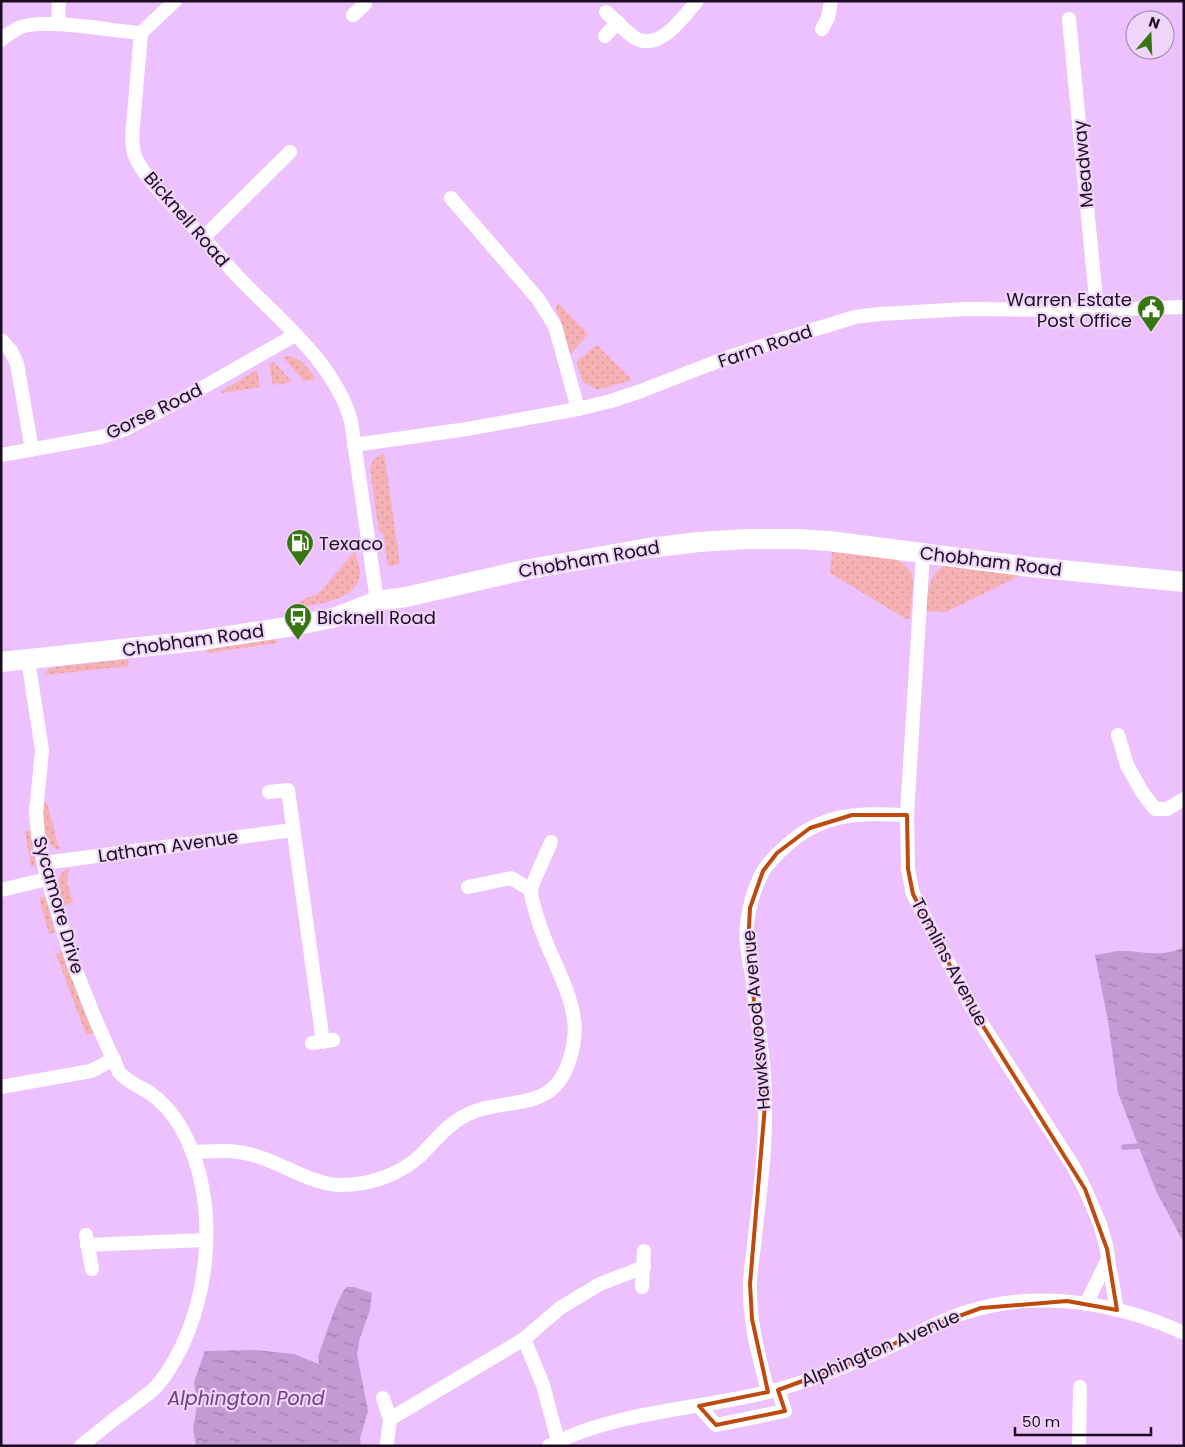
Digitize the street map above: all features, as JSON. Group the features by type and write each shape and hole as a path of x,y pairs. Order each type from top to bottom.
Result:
{"main road":[{"name":"Chobham Road","path":"1,662 196,641 284,628 336,617 378,601 406,597 493,576 633,550 698,542 746,539 799,539 1031,567 1184,582"}],"street":[{"path":"58,24 59,1"},
{"path":"1,40 21,27 33,24 58,24 141,33 175,1"},
{"path":"606,12 636,38 651,42 664,36 697,1"},
{"path":"822,29 828,18 831,1"},
{"path":"353,16 367,6"},
{"name":"Meadway","path":"1069,18 1097,310"},
{"path":"605,36 618,22"},
{"name":"Bicknell Road","path":"141,33 132,136 135,156 148,176 203,238 295,335 329,375 343,398 350,421 378,601"},
{"path":"203,238 290,152"},
{"path":"451,198 538,299 555,326 578,409"},
{"name":"Farm Road","path":"354,445 467,429 578,409 641,391 727,358 819,327 880,314 966,309 1097,310 1184,307"},
{"name":"Gorse Road","path":"1,455 101,437 123,430 295,335"},
{"path":"1,340 11,351 17,364 32,450"},
{"name":"Tomlins Avenue","path":"923,553 907,815 908,869 913,894 973,1010 1086,1189 1100,1224 1107,1250 1117,1310"},
{"name":"Sycamore Drive","path":"28,660 42,750 36,812 37,829 47,879 73,963 96,1021 120,1072 127,1081 142,1088 163,1103 181,1127 192,1152"},
{"path":"1118,735 1127,765 1142,792 1155,809 1167,809 1184,800"},
{"path":"269,792 288,790 323,1042"},
{"name":"Hawkswood Avenue","path":"699,1406 716,1425 785,1411 773,1391 752,1319 750,1293 765,1105 762,1052 747,926 755,889 763,871 777,853 794,838 810,828 830,819 852,815 880,813 907,815"},
{"name":"Latham Avenue","path":"44,863 293,830"},
{"path":"82,1446 154,1389 176,1358 196,1311 203,1275 205,1240 204,1200 192,1152 214,1151 251,1154 323,1182 337,1185 366,1182 385,1177 404,1168 419,1156 446,1127 471,1112 536,1097 557,1084 566,1069 570,1056 574,1020 567,992 540,927 531,890 551,842"},
{"path":"468,887 511,878 531,890"},
{"path":"1,890 47,879"},
{"path":"1,1087 91,1071 114,1059"},
{"path":"92,1269 86,1240 205,1240"},
{"path":"642,1287 644,1251"},
{"path":"1086,1304 1108,1259"},
{"path":"390,1419 524,1339 560,1308 600,1284 644,1267"},
{"name":"Alphington Avenue","path":"554,1443 578,1433 614,1422 773,1391 860,1360 929,1327 967,1312 998,1305 1039,1301 1067,1301 1117,1310 1184,1333"},
{"path":"524,1339 543,1385 554,1443"},
{"path":"1079,1446 1080,1387"},
{"path":"383,1398 390,1419 387,1444"}],"highlighted area":[{"path":"852,815 907,815 908,869 913,894 973,1010 1085,1189 1107,1249 1117,1310 1067,1301 981,1308 929,1327 860,1360 778,1390 785,1411 716,1425 699,1406 768,1392 752,1319 750,1284 765,1105 748,945 750,908 763,871 777,853 810,828"}],"shaded area":[{"path":"558,303 588,334 570,355 560,318 555,309"},
{"path":"597,345 632,380 598,390 583,382 576,362"},
{"path":"288,356 301,361 316,379 304,381 283,357"},
{"path":"274,362 292,382 273,385 269,364"},
{"path":"257,370 260,387 222,393 221,391"},
{"path":"384,453 400,564 388,566 383,532 379,532 370,468 374,459"},
{"path":"355,551 360,571 358,581 353,589 336,599 296,608 303,599 318,594"},
{"path":"832,552 893,558 905,565 912,574 913,583 910,619 906,619 830,573"},
{"path":"944,566 1021,575 946,612 926,611 931,580 934,574"},
{"path":"276,639 277,643 207,653 207,649"},
{"path":"128,659 129,666 44,675 48,669 56,667"},
{"path":"44,803 47,803 58,850 52,846 46,836 44,829"},
{"path":"30,830 36,865 31,867 25,831"},
{"path":"69,868 67,882 73,902 63,906 59,890 59,880 60,875"},
{"path":"45,897 55,932 49,934 39,898"},
{"path":"62,952 94,1032 86,1035 56,954"}],"water":[{"path":"1184,947 1184,1243 1156,1191 1118,1093 1108,1021 1095,955 1118,951 1167,953"},
{"name":"Alphington Pond","path":"347,1287 354,1287 372,1293 370,1310 360,1338 357,1354 368,1411 360,1438 361,1446 196,1446 193,1429 197,1405 194,1382 205,1351 255,1350 294,1354 319,1364 318,1357 331,1319 343,1291"}],"waterway":[{"path":"1124,1147 1140,1146"}],"place":[{"name":"Warren Estate Post Office","path":"1151,333"},
{"name":"Texaco","path":"300,567"},
{"name":"Bicknell Road","path":"298,641"}]}
